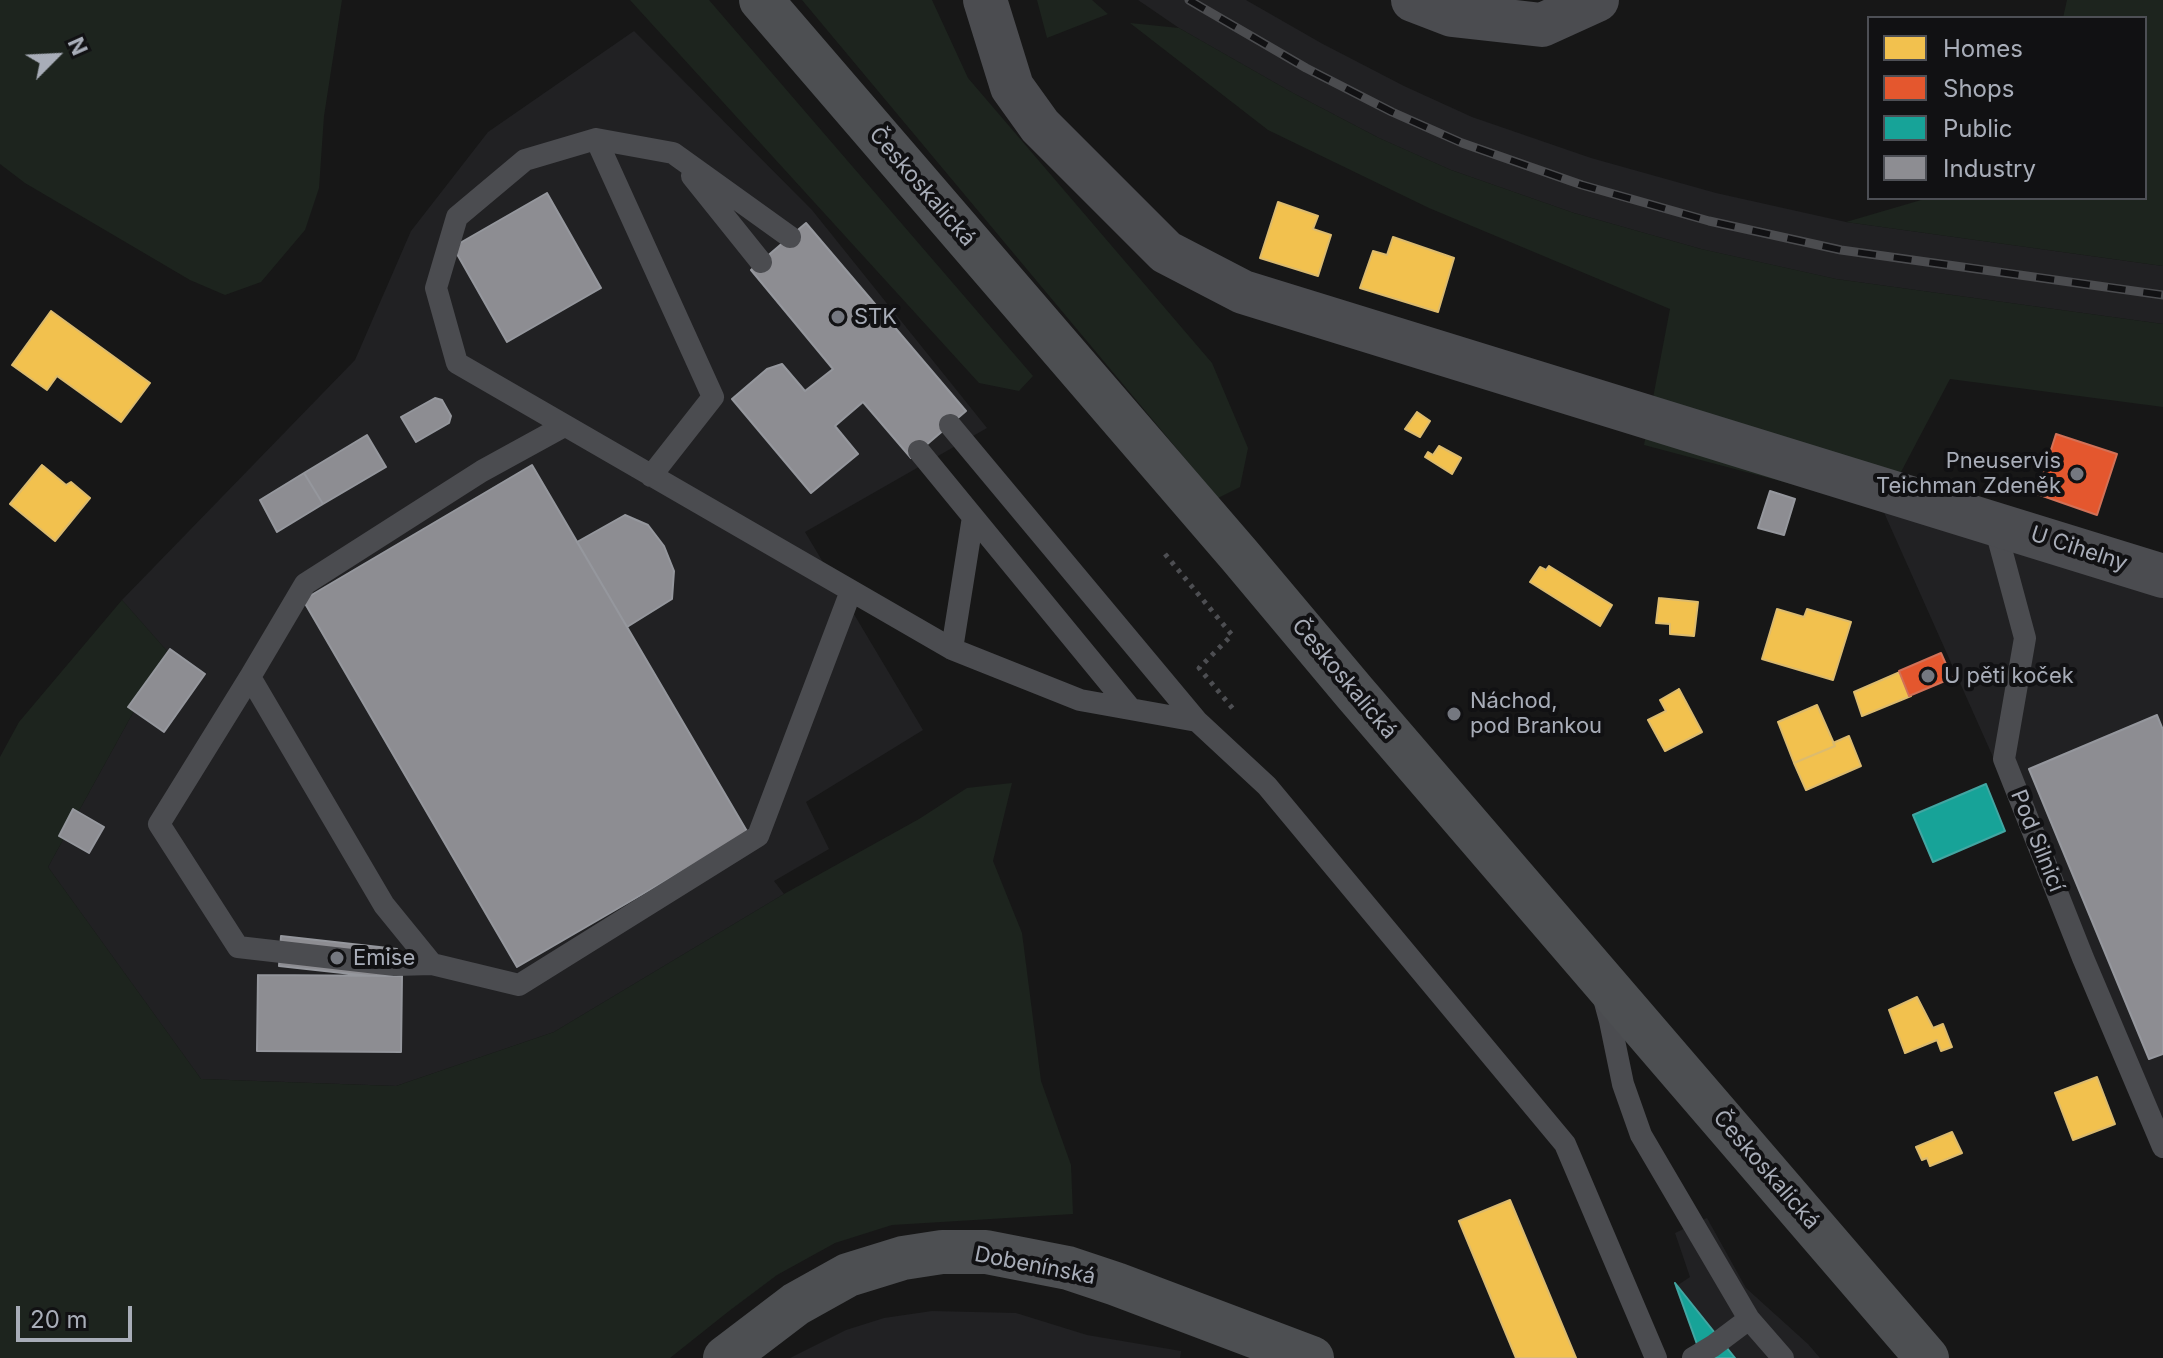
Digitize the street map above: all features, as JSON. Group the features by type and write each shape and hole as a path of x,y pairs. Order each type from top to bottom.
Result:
{"main road":[{"name":"Českoskalická","path":"761,0 1927,1358"},
{"name":"Dobenínská","path":"725,1358 796,1304 848,1275 903,1258 942,1252 986,1252 1068,1268 1312,1358"}],"street":[{"name":"U Cihelny","path":"985,0 1012,87 1040,126 1166,252 1230,286 2163,576"},
{"path":"1413,0 1452,15 1542,25 1597,0"}],"lane":[{"path":"596,139 713,397 651,476"},
{"path":"790,237 673,153 596,139 525,160 457,217 436,288 457,363 952,649 1080,700 1197,721"},
{"path":"673,153 761,262"},
{"path":"950,425 1197,721 1267,786 1565,1144 1656,1358"},
{"path":"564,426 482,471 305,584 159,824 238,947 395,965 432,964 519,985 758,836 851,591"},
{"path":"919,451 1130,708"},
{"path":"952,649 973,517"},
{"name":"Pod Silnicí","path":"1994,523 2025,638 2004,759 2163,1147"},
{"path":"250,677 384,905 432,964"},
{"path":"1596,971 1623,1084 1641,1135 1749,1319 1783,1358"},
{"path":"1693,1358 1749,1319"}],"path":[{"path":"1165,554 1232,635 1199,668 1238,715"}],"shaded area":[{"path":"0,0 342,0 324,116 319,188 305,230 261,282 225,295 190,280 25,183 0,164"},
{"path":"630,0 709,0 1033,376 1019,391 979,383"},
{"path":"802,0 932,0 968,78 1212,363 1248,448 1240,487 1218,498"},
{"path":"1037,0 1092,0 1108,14 1047,38"},
{"path":"1138,0 1246,0 1404,86 1472,117 1591,158 1716,193 1846,222 2163,266 2163,324 1836,279 1701,249 1574,213 1451,170 1379,138 1179,28"},
{"path":"2067,0 2163,0 2163,266 1846,222 1921,200 2147,200 2147,16 2063,16"},
{"path":"1130,23 1179,28 1379,138 1451,170 1574,213 1701,249 1836,279 2163,324 2163,407 1950,379 1882,508 1644,445 1670,309 1429,208 1268,130"},
{"path":"634,31 812,210 987,428 805,532 923,730 806,802 829,849 774,881 784,894 554,1032 396,1086 201,1079 48,867 167,651 122,600 355,360 411,231 488,132"},
{"path":"1882,508 2163,596 2163,1138"},
{"path":"122,600 167,651 48,867 201,1079 396,1086 554,1032 967,788 1012,783 993,861 1022,933 1041,1081 1071,1165 1073,1214 892,1225 835,1243 777,1275 670,1358 0,1358 0,757 19,722"},
{"path":"1707,1218 1746,1288 1820,1358 1702,1358 1675,1287 1690,1277 1675,1233"},
{"path":"932,1311 1016,1313 1087,1335 1181,1351 1180,1358 790,1358 846,1330 884,1318"}],"building: Homes":[{"path":"1278,202 1318,216 1313,229 1331,235 1318,276 1260,258"},
{"path":"1393,237 1454,258 1438,312 1360,288 1373,251 1387,255"},
{"path":"51,311 150,383 121,422 57,376 47,390 12,365"},
{"path":"1417,412 1430,421 1420,437 1405,429"},
{"path":"1439,446 1461,458 1452,474 1425,457 1428,452 1433,455"},
{"path":"42,465 66,485 71,482 90,498 55,541 10,504"},
{"path":"1549,566 1612,605 1600,626 1530,582 1540,567 1546,570"},
{"path":"1659,598 1698,602 1694,636 1670,634 1670,624 1656,623"},
{"path":"1777,609 1804,617 1807,609 1851,622 1833,680 1762,659"},
{"path":"1900,672 1911,696 1862,716 1854,692"},
{"path":"1679,689 1702,732 1665,751 1648,720 1666,711 1660,700"},
{"path":"1817,705 1835,746 1794,763 1778,722"},
{"path":"1849,736 1861,766 1806,790 1794,763 1835,746 1833,743"},
{"path":"1917,997 1933,1028 1943,1024 1952,1047 1941,1051 1937,1040 1905,1053 1889,1010"},
{"path":"2097,1077 2115,1124 2073,1140 2055,1093"},
{"path":"1952,1132 1962,1153 1930,1166 1927,1158 1922,1160 1916,1147"},
{"path":"1510,1200 1576,1358 1516,1358 1459,1221"}],"building: Shops":[{"name":"Pneuservis Teichman Zdeněk","path":"2056,434 2117,454 2097,515 2037,494"},
{"path":"1941,653 1952,678 1909,696 1899,671"}],"building: Public":[{"path":"1986,784 2005,831 1933,862 1913,815"},
{"path":"1675,1283 1735,1358 1702,1358"}],"building: Industry":[{"path":"547,193 601,288 507,342 453,247"},
{"name":"STK","path":"806,223 966,411 911,458 863,402 835,426 858,454 811,493 732,399 767,369 782,364 805,391 833,369 751,270"},
{"path":"435,398 442,400 451,416 449,423 416,442 401,417"},
{"path":"367,435 386,467 323,504 304,473"},
{"path":"532,465 748,833 517,967 303,600"},
{"path":"304,473 323,504 277,532 260,500"},
{"path":"1770,491 1795,499 1784,535 1758,528"},
{"path":"625,515 648,525 664,546 674,571 672,599 627,627 577,542"},
{"path":"170,649 205,674 164,732 128,707"},
{"path":"2157,715 2163,730 2163,1054 2149,1059 2029,769"},
{"path":"73,809 104,827 89,853 59,836"},
{"name":"Emise","path":"281,936 397,949 394,976 279,966"},
{"path":"258,975 402,976 401,1052 257,1051"}],"railway":[{"path":"1189,0 1306,68 1392,112 1462,143 1582,185 1709,221 1841,250 2163,295"}],"place":[{"name":"STK","path":"838,317"},
{"name":"Pneuservis Teichman Zdeněk","path":"2077,474"},
{"name":"U pěti koček","path":"1928,676"},
{"name":"Náchod, pod Brankou","path":"1454,714"},
{"name":"Emise","path":"337,958"}]}
